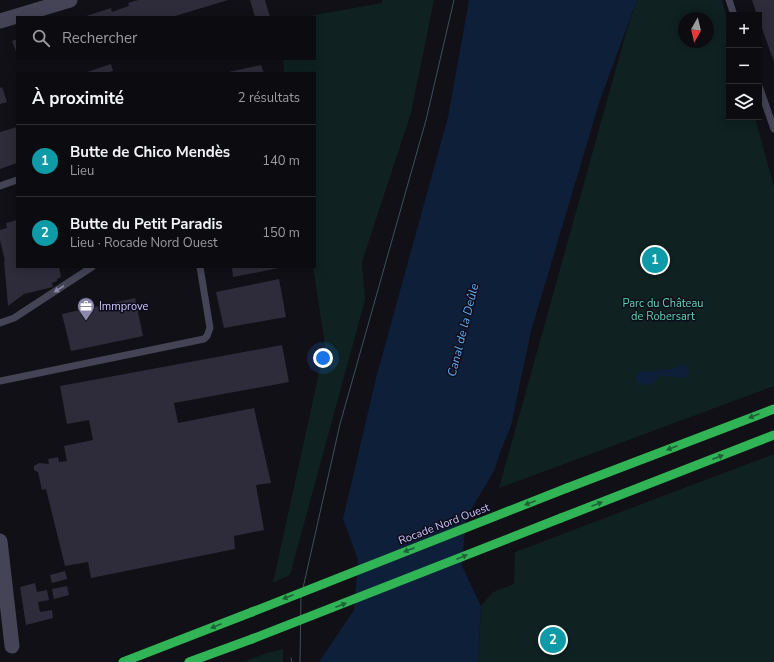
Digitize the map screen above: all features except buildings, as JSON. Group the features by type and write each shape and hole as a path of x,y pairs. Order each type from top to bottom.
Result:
{"highway":[{"name":"Rocade Nord Ouest","path":"123,662 567,488 774,409"},
{"path":"189,662 252,639 774,435"}],"street":[{"path":"0,20 70,0"},
{"path":"0,541 12,646"}],"lane":[{"path":"729,0 733,12"},
{"path":"762,95 774,129"},
{"path":"0,186 16,180"},
{"path":"0,323 14,318 90,268"},
{"path":"0,382 204,339 210,328 200,268"}],"green space":[{"path":"382,0 434,0 411,113 362,262 365,300 290,575 273,583 325,345 313,268 316,268 316,72 284,72 283,60 316,60 316,16 310,16 382,3"},
{"name":"Parc du Château de Robersart","path":"637,0 722,0 726,14 726,120 756,120 774,187 774,386 499,488 625,36"},
{"path":"774,454 774,662 478,662 481,606 493,592 514,584 515,552"},
{"path":"283,649 283,662 243,662 266,653"}],"water":[{"name":"Canal de la Deûle","path":"469,0 637,0 600,100 531,331 511,426 494,471 466,518 462,566 481,606 478,662 319,662 354,610 358,560 343,519 376,378 448,117"},
{"path":"685,364 690,373 687,377 680,378 659,376 653,383 646,385 639,384 635,378 638,372 672,369"}],"tram line":[{"path":"300,662 301,597 340,424 426,120 454,0"},
{"path":"291,658 292,662"}],"traffic: fast":[{"path":"567,488 774,409"},
{"path":"561,518 774,435"},
{"path":"252,612 567,488"},
{"path":"252,639 561,518"},
{"path":"123,662 252,612"},
{"path":"189,662 252,639"}],"place":[{"name":"Butte de Chico Mendès","path":"655,260"},
{"name":"Immprove","path":"86,321"},
{"name":"Butte du Petit Paradis","path":"553,640"}]}
